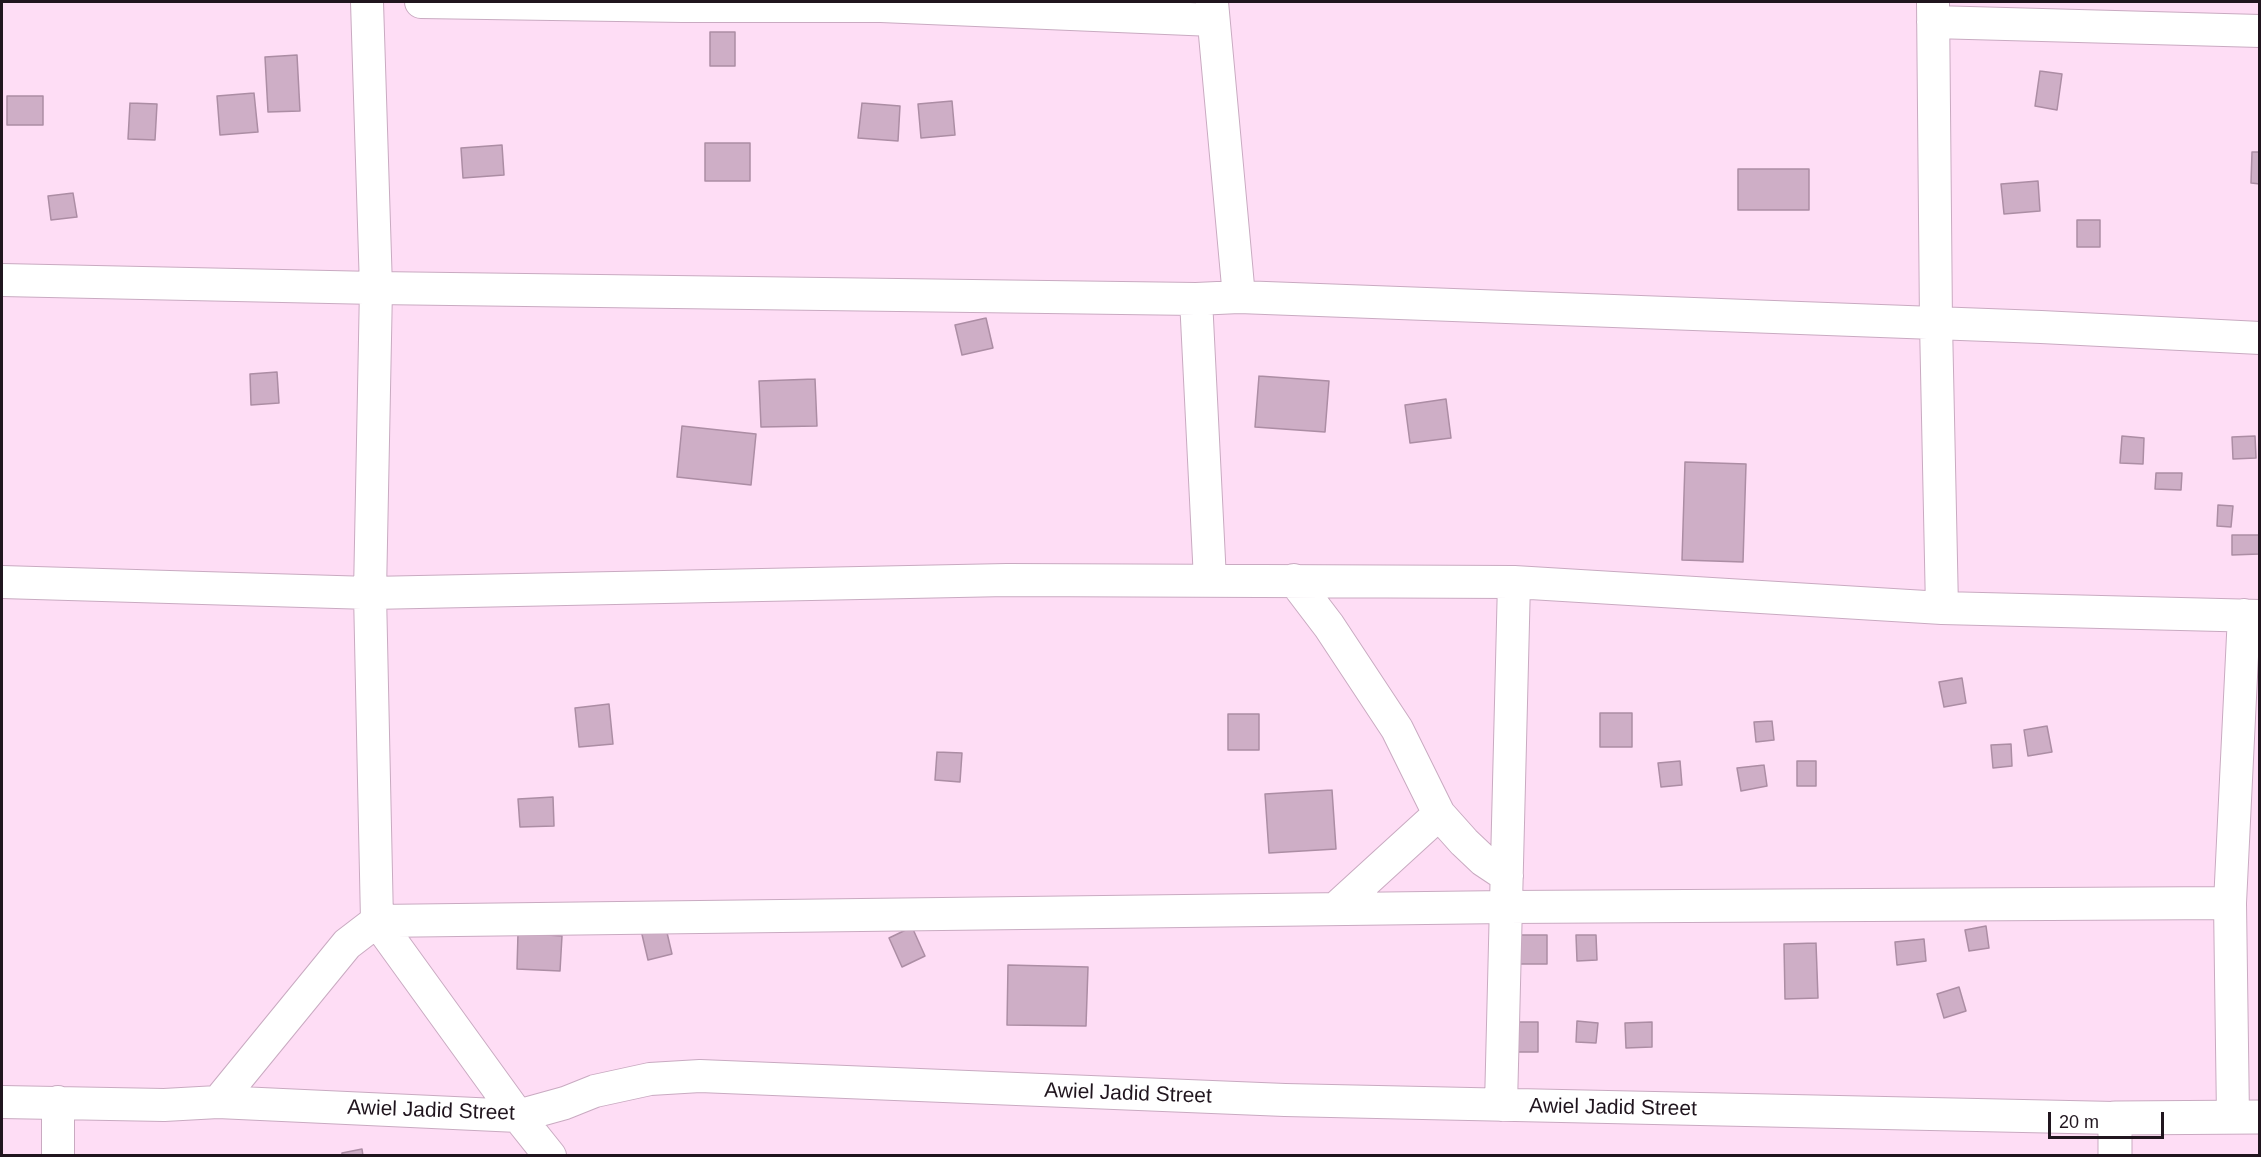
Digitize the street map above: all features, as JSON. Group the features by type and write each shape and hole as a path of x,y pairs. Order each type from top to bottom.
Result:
{"street":[{"path":"367,2 376,288 370,592 377,921 518,1116 550,1155"},
{"path":"421,2 1212,11 1239,297"},
{"path":"1942,608 1933,12 2259,31"},
{"path":"2,280 376,288 1196,299 1239,297 1936,323 2259,338"},
{"path":"1196,299 1210,580"},
{"path":"2,582 370,592 1007,580 1515,582 1942,608 2252,616 2230,903 2246,1117"},
{"path":"1294,580 1329,626 1397,729 1440,814 1508,891"},
{"path":"1501,1106 1515,582"},
{"path":"1335,909 1440,814"},
{"path":"218,1102 347,944 377,921 1335,909 1508,891 2230,903"},
{"name":"Awiel Jadid Street","path":"2,1102 164,1105 218,1102 518,1116 606,1089 650,1079 700,1076 1285,1100 1501,1106 2115,1118 2246,1117"},
{"path":"58,1102 58,1155"},
{"path":"2115,1118 2115,1155"}],"building":[{"path":"710,32 735,32 735,66 710,66"},
{"path":"297,55 300,111 268,112 265,57"},
{"path":"2040,71 2062,74 2057,110 2035,106"},
{"path":"254,93 258,132 220,135 217,96"},
{"path":"7,96 43,96 43,125 7,125"},
{"path":"952,101 955,135 921,138 918,104"},
{"path":"130,103 157,104 155,140 128,139"},
{"path":"862,103 900,106 898,141 858,138"},
{"path":"705,143 750,143 750,181 705,181"},
{"path":"502,145 504,175 463,178 461,148"},
{"path":"2252,152 2260,152 2260,184 2251,183"},
{"path":"1738,169 1809,169 1809,210 1738,210"},
{"path":"2038,181 2040,211 2004,214 2001,184"},
{"path":"73,193 77,217 51,220 48,196"},
{"path":"2077,220 2100,220 2100,247 2077,247"},
{"path":"986,318 993,348 962,355 955,325"},
{"path":"277,372 279,403 251,405 250,374"},
{"path":"1259,376 1329,381 1325,432 1255,427"},
{"path":"815,379 817,426 761,427 759,381"},
{"path":"1446,399 1451,438 1410,443 1405,405"},
{"path":"682,426 756,434 751,485 677,477"},
{"path":"2122,436 2144,438 2143,464 2120,463"},
{"path":"2255,436 2256,458 2233,459 2232,437"},
{"path":"1685,462 1746,464 1743,562 1682,560"},
{"path":"2156,473 2182,473 2181,490 2155,489"},
{"path":"2218,505 2233,506 2231,527 2217,526"},
{"path":"2232,535 2259,535 2259,554 2232,555"},
{"path":"1962,678 1966,703 1944,707 1939,682"},
{"path":"609,704 613,744 579,747 575,708"},
{"path":"1600,713 1632,713 1632,747 1600,747"},
{"path":"1228,714 1259,714 1259,750 1228,750"},
{"path":"1772,721 1774,740 1756,742 1754,722"},
{"path":"2047,726 2052,752 2028,756 2024,730"},
{"path":"2011,744 2012,766 1993,768 1991,745"},
{"path":"937,752 962,753 960,782 935,780"},
{"path":"1680,761 1682,785 1661,787 1658,763"},
{"path":"1797,761 1816,761 1816,786 1797,786"},
{"path":"1764,765 1767,786 1741,791 1737,768"},
{"path":"1332,790 1336,849 1269,853 1265,794"},
{"path":"553,797 554,826 520,827 518,799"},
{"path":"664,920 672,954 648,960 640,926"},
{"path":"1986,926 1989,948 1969,951 1965,930"},
{"path":"912,927 925,956 902,967 889,938"},
{"path":"518,933 562,936 560,971 517,969"},
{"path":"1519,935 1547,935 1547,964 1519,964"},
{"path":"1576,935 1596,935 1597,960 1577,961"},
{"path":"1924,939 1926,961 1897,965 1895,942"},
{"path":"1816,943 1818,998 1785,999 1784,944"},
{"path":"1008,965 1088,967 1086,1026 1007,1025"},
{"path":"1959,987 1966,1011 1944,1018 1937,994"},
{"path":"1577,1021 1598,1023 1596,1043 1576,1042"},
{"path":"1510,1022 1538,1022 1538,1052 1510,1052"},
{"path":"1652,1022 1652,1047 1626,1048 1625,1023"},
{"path":"362,1149 363,1156 342,1156 342,1153"}]}
